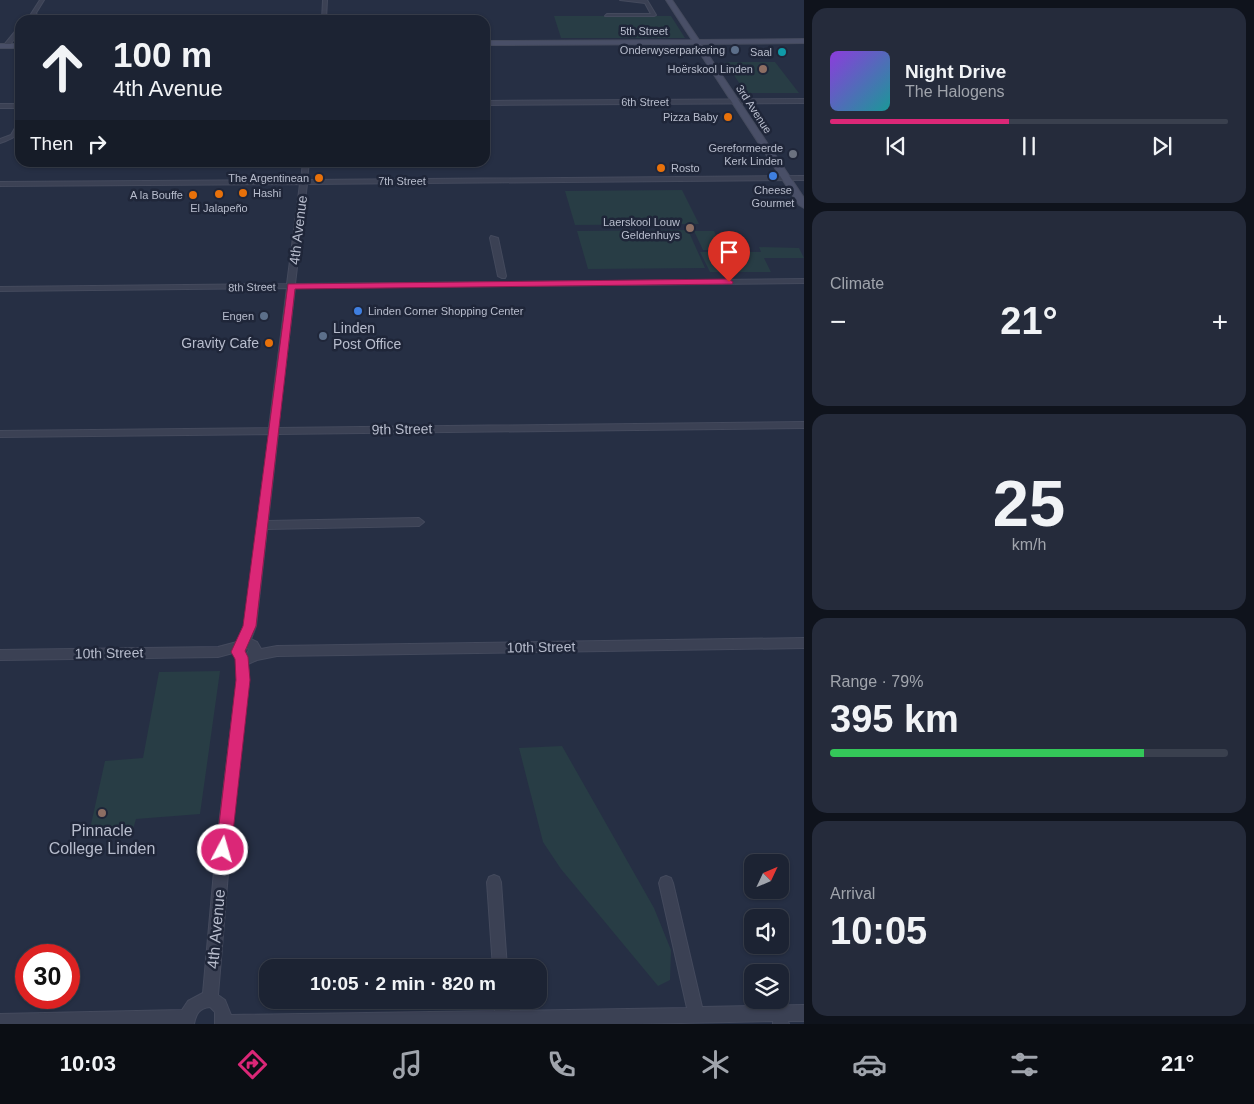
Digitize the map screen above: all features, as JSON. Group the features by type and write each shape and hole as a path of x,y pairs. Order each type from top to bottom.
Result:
{"main road":[{"name":"3rd Avenue","path":"669,0 804,204"},
{"name":"5th Street","path":"490,43 804,40"}],"street":[{"path":"34,15 32,14 42,0"},
{"path":"324,15 325,0"},
{"path":"608,15 654,15 645,1 622,0"},
{"path":"641,8 650,8"},
{"path":"6,44 15,34"},
{"name":"6th Street","path":"490,103 804,101"},
{"path":"0,106 15,106"},
{"path":"0,141 13,136 15,133"},
{"name":"4th Avenue","path":"210,999 223,850 243,680 247,672 246,651 252,630 250,626 261,525 306,167"},
{"name":"7th Street","path":"0,184 804,178"},
{"path":"494,238 502,276"},
{"name":"8th Street","path":"0,289 804,281"},
{"name":"9th Street","path":"0,434 804,425"},
{"path":"261,525 419,522"},
{"name":"10th Street","path":"0,655 804,643"},
{"path":"494,882 499,959"},
{"path":"666,883 696,1015"},
{"path":"0,1022 187,1021 189,1012 198,1002 210,999 220,1004 223,1009 223,1023 513,1020 696,1015 780,1019 804,1013"},
{"path":"507,1009 513,1020"}],"shaded area":[{"path":"554,16 671,16 685,38 561,38"},
{"path":"725,62 775,62 799,93 746,93"},
{"path":"682,190 699,224 575,225 565,191"},
{"path":"688,230 705,268 588,269 577,231"},
{"path":"694,231 714,231 723,250 703,250"},
{"path":"759,247 799,248 804,258 764,258 771,272 710,272 700,252 761,252"},
{"path":"220,671 200,814 136,819 131,836 88,838 105,761 143,758 159,672"},
{"path":"562,746 654,908 671,950 670,980 658,986 561,869 543,842 519,748"}],"place":[{"name":"Onderwyserparkering","path":"735,50"},
{"name":"Saal","path":"782,52"},
{"name":"Hoërskool Linden","path":"763,69"},
{"name":"Pizza Baby","path":"728,117"},
{"name":"Gereformeerde Kerk Linden","path":"793,154"},
{"name":"Rosto","path":"661,168"},
{"name":"Cheese Gourmet","path":"773,176"},
{"name":"The Argentinean","path":"319,178"},
{"name":"Hashi","path":"243,193"},
{"name":"El Jalapeño","path":"219,194"},
{"name":"A la Bouffe","path":"193,195"},
{"name":"Laerskool Louw Geldenhuys","path":"690,228"},
{"name":"Linden Corner Shopping Center","path":"358,311"},
{"name":"Engen","path":"264,316"},
{"name":"Linden Post Office","path":"323,336"},
{"name":"Gravity Cafe","path":"269,343"},
{"name":"Pinnacle College Linden","path":"102,813"}],"route":[{"path":"223,850 243,680 242,657 239,655 238,649 243,644 250,626 291,286 729,282"}]}
